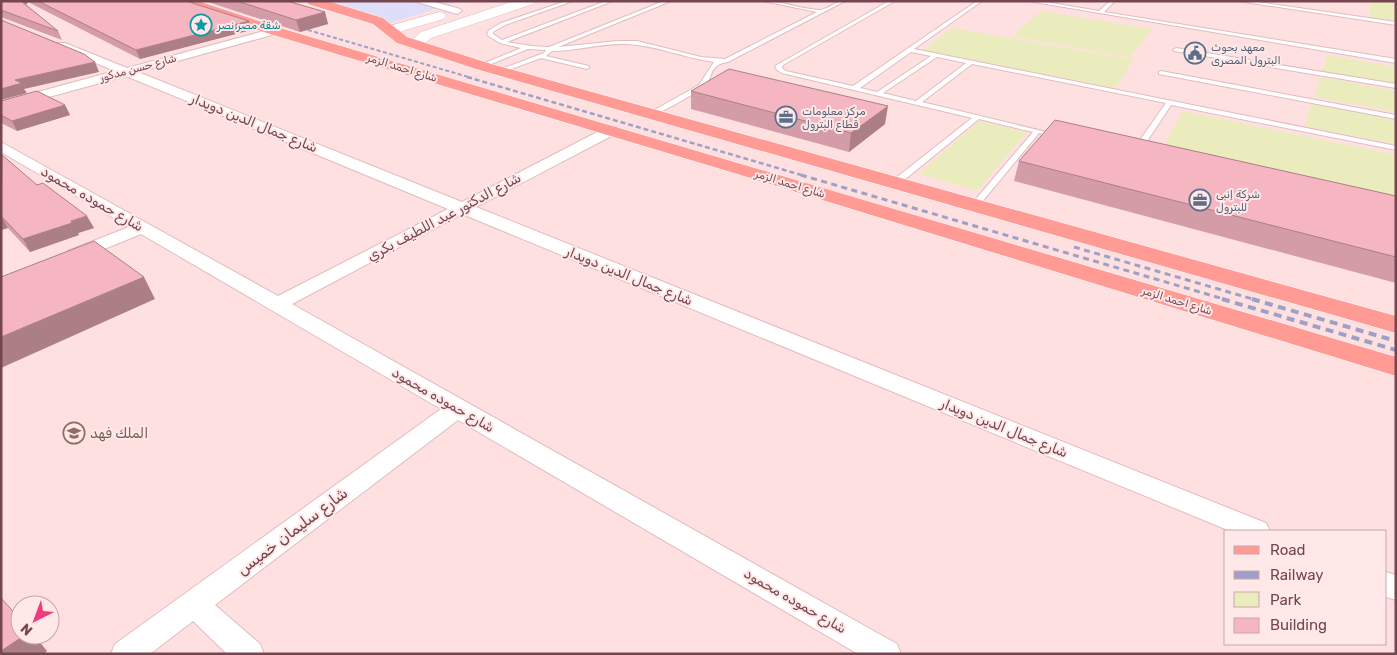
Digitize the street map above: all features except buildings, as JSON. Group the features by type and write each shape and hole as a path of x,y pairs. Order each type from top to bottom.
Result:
{"main road":[{"name":"شارع احمد الزمر","path":"184,1 275,31 612,130 1396,368"},
{"name":"شارع احمد الزمر","path":"313,1 372,19 391,30 402,40 414,45 492,69 1396,325"},
{"path":"391,30 486,1"},
{"path":"414,45 426,35 528,1"},
{"path":"456,10 481,17"},
{"path":"741,169 771,148"}],"street":[{"path":"419,1 456,10"},
{"name":"شارع حسن مدكور","path":"1,106 275,31"},
{"name":"شارع جمال الدين دويدار","path":"46,39 1254,530"},
{"name":"شارع الدكتور عبد اللطيف بكري","path":"277,304 612,130"},
{"name":"شارع حموده محمود","path":"1,146 886,654"},
{"path":"54,263 142,228"},
{"name":"شارع سليمان خميس","path":"126,654 457,408"},
{"path":"194,604 249,654"}],"lane":[{"path":"571,1 495,28 490,31 490,35 502,42 527,48 574,48 625,42 645,44 719,61 730,59 839,2"},
{"path":"502,42 610,1"},
{"path":"492,69 540,56 548,52 550,48 669,1"},
{"path":"765,1 822,12"},
{"path":"893,1 778,66 784,72 1064,137"},
{"path":"855,88 980,1"},
{"path":"1030,1 1396,61"},
{"path":"1100,13 1112,1"},
{"path":"1240,1 1396,24"},
{"path":"492,69 527,48"},
{"path":"910,50 1396,148"},
{"path":"1176,50 1396,86"},
{"path":"875,101 880,94 936,55"},
{"path":"540,56 587,67"},
{"path":"650,114 701,86 706,80 708,70 719,61"},
{"path":"917,103 971,62"},
{"path":"1161,73 1396,117"},
{"path":"1135,153 1170,102"},
{"path":"895,183 977,117"},
{"path":"974,206 1037,131"},
{"path":"1126,151 1145,155"}],"shaded area":[{"path":"303,1 461,1 384,25"}],"green space":[{"path":"1370,1 1396,3 1396,22 1369,18"},
{"path":"1041,11 1152,29 1130,58 1012,36"},
{"path":"952,28 1134,60 1115,88 922,50"},
{"path":"1327,55 1396,67 1396,85 1322,72"},
{"path":"1320,77 1396,91 1396,112 1315,97"},
{"path":"1311,104 1396,120 1396,144 1305,126"},
{"path":"1183,111 1396,155 1396,204 1161,151"},
{"path":"980,121 1027,132 977,191 918,174"}],"railway":[{"path":"308,30 472,78"},
{"path":"467,77 805,176"},
{"path":"801,175 1227,300"},
{"path":"1074,247 1256,300"},
{"path":"1222,299 1396,350"},
{"path":"1252,299 1396,341"}],"place":[{"name":"شقة مصر نصر","path":"201,25"},
{"name":"معهد بحوث البترول المصرى","path":"1195,53"},
{"name":"مركز معلومات قطاع البترول","path":"786,117"},
{"name":"شركة إنبى للبترول","path":"1200,200"},
{"name":"الملك فهد","path":"74,433"}]}
